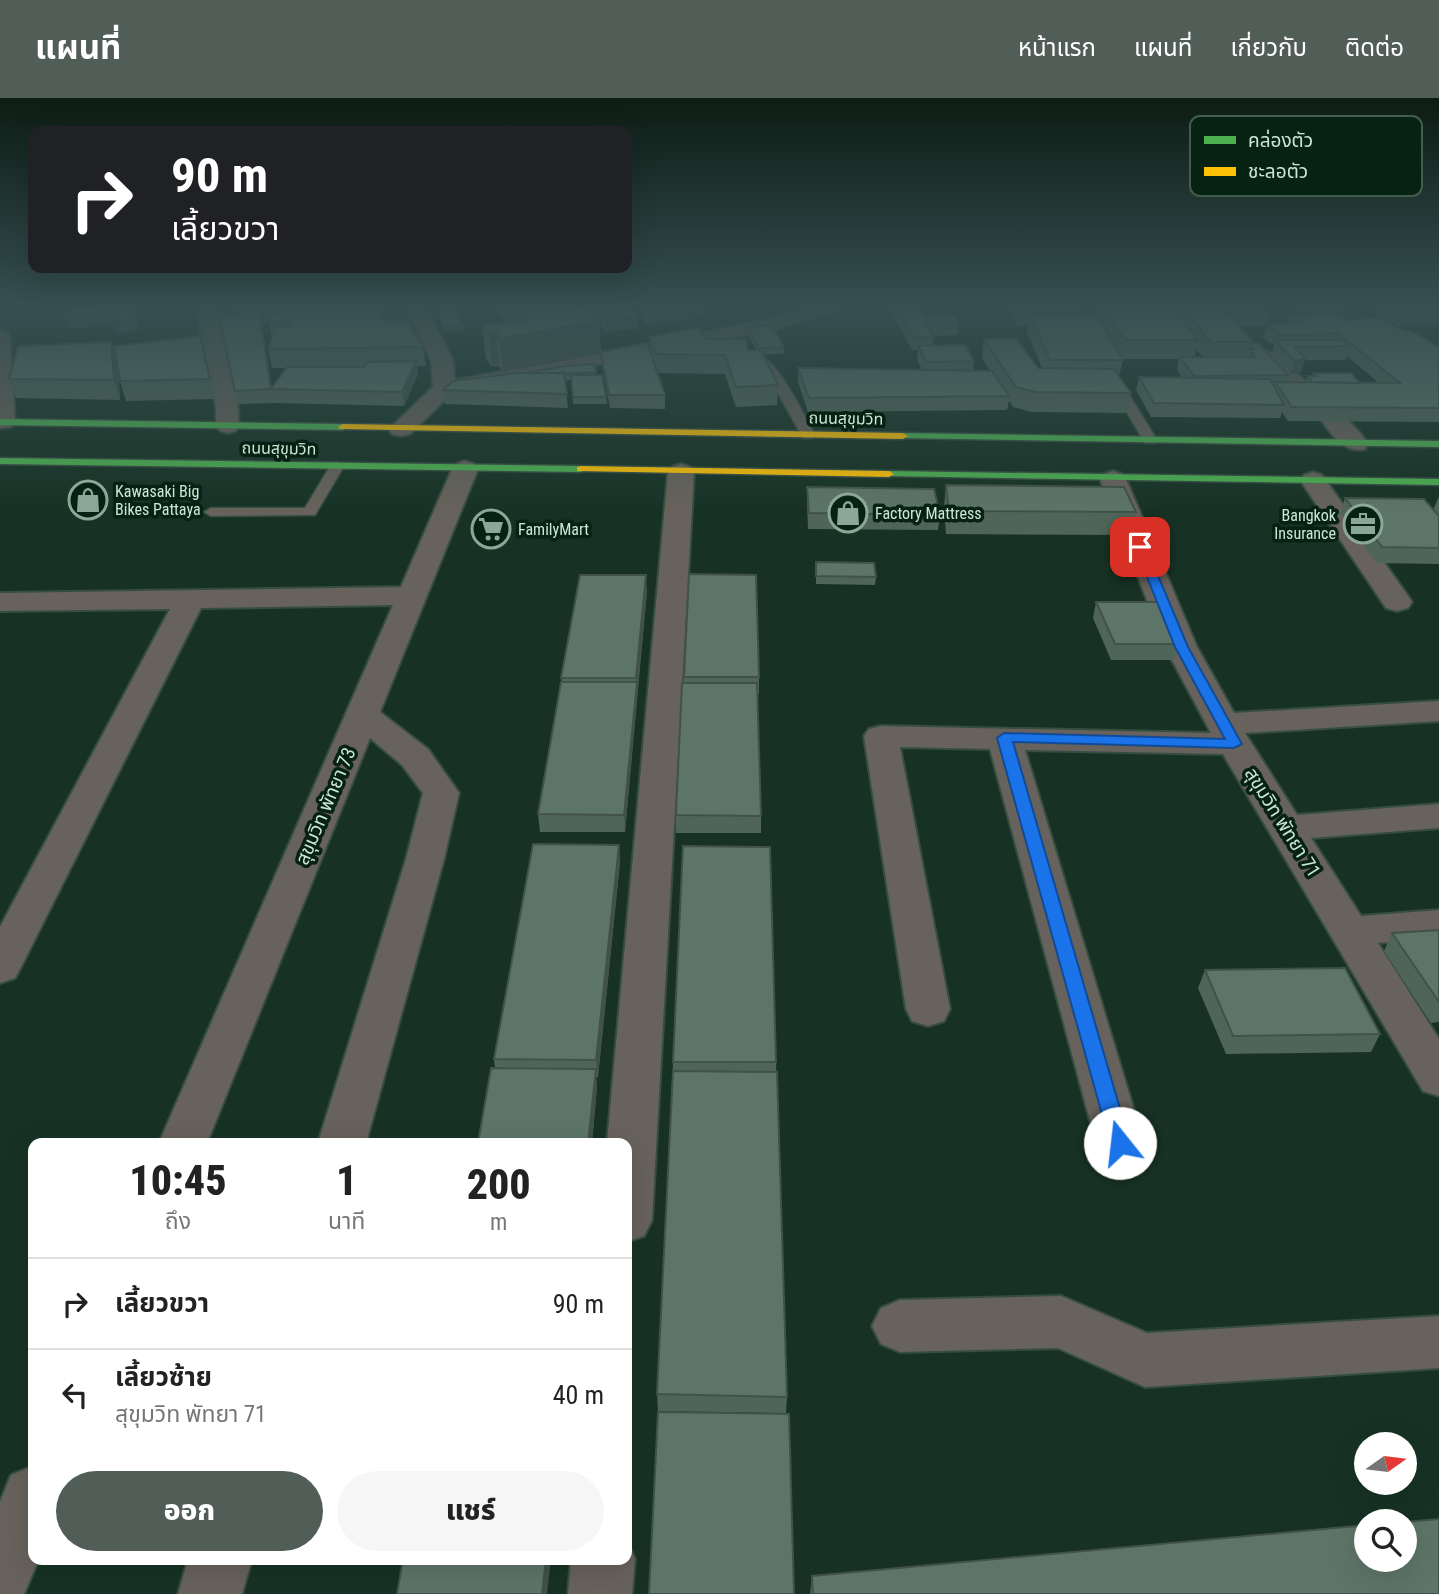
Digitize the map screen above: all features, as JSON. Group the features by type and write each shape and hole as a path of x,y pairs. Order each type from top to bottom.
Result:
{"highway":[{"name":"ถนนสุขุมวิท","path":"1,422 1439,444"},
{"path":"1243,442 1271,480"},
{"name":"ถนนสุขุมวิท","path":"0,461 1439,482"}],"street":[{"path":"0,373 1,422"},
{"path":"220,373 228,408 228,426"},
{"path":"443,373 444,389"},
{"path":"401,429 444,389 529,373"},
{"path":"1282,373 1309,396"},
{"path":"1334,421 1356,444"},
{"name":"สุขุมวิท พัทยา 73","path":"185,1138 414,596 465,468"},
{"path":"632,1138 681,472"},
{"name":"สุขุมวิท พัทยา 71","path":"1113,479 1181,647 1229,734 1439,1078"},
{"path":"1313,481 1398,602"},
{"path":"0,602 414,596"},
{"path":"0,967 190,600"},
{"path":"928,1009 881,736 1004,738 1229,734 1439,711"},
{"path":"343,1138 425,859 441,793 415,757 363,715"},
{"path":"1004,738 1120,1143"},
{"path":"1286,828 1439,816"},
{"path":"1350,931 1439,924"},
{"path":"900,1326 1061,1322 1145,1360 1439,1342"},
{"path":"0,1576 28,1509"},
{"path":"210,1594 218,1565"},
{"path":"600,1594 602,1565"}],"lane":[{"path":"773,373 808,435"},
{"path":"1119,388 1150,440"},
{"path":"211,512 310,512 337,466"}],"building":[{"path":"11,373 113,373 114,380 9,379"},
{"path":"119,373 209,373 210,379 120,381"},
{"path":"231,373 268,373 271,389 235,391"},
{"path":"283,373 411,373 402,392 271,389"},
{"path":"517,373 564,373 567,394 443,390 453,381"},
{"path":"528,373 583,373 564,374"},
{"path":"605,373 657,373 665,395 609,395"},
{"path":"731,373 772,373 778,385 736,387"},
{"path":"800,373 993,373 1009,396 809,398"},
{"path":"1007,373 1117,373 1131,393 1035,392 1016,387"},
{"path":"1192,373 1286,373 1288,375 1194,376"},
{"path":"1313,373 1351,373 1360,383 1312,382 1307,376 1316,376"},
{"path":"1387,373 1439,373 1439,408 1292,407 1275,382 1400,383"},
{"path":"571,375 602,375 606,397 573,397"},
{"path":"1139,377 1270,379 1284,405 1154,403"},
{"path":"946,485 1124,487 1136,512 949,511"},
{"path":"807,487 934,489 940,515 809,513"},
{"path":"1345,498 1424,499 1439,516 1439,548 1382,547"},
{"path":"816,562 874,563 876,577 816,576"},
{"path":"689,574 756,575 759,677 684,677"},
{"path":"580,575 646,575 636,678 561,678"},
{"path":"1096,602 1158,602 1179,644 1115,644"},
{"path":"561,682 637,682 624,815 538,814"},
{"path":"682,683 757,683 761,816 676,815"},
{"path":"533,844 619,845 596,1060 494,1059"},
{"path":"683,846 770,847 776,1062 673,1062"},
{"path":"1439,930 1439,1002 1392,933"},
{"path":"1345,968 1380,1034 1233,1036 1205,970"},
{"path":"491,1068 596,1069 589,1138 479,1138"},
{"path":"673,1071 777,1072 787,1397 657,1394"},
{"path":"658,1412 789,1414 794,1594 649,1594"},
{"path":"1439,1519 1439,1594 813,1594 812,1576 1354,1526 1354,1572 1417,1572 1417,1521"},
{"path":"402,1565 545,1565 542,1594 397,1594"}],"traffic: fast":[{"path":"0,422 343,427"},
{"path":"903,436 1439,444"},
{"path":"0,461 581,469"},
{"path":"889,474 1439,482"}],"traffic: slow":[{"path":"343,427 903,436"},
{"path":"581,469 889,474"}],"place":[{"name":"Kawasaki Big Bikes Pattaya","path":"88,500"},
{"name":"Factory Mattress","path":"848,513"},
{"name":"Bangkok Insurance","path":"1363,524"},
{"name":"FamilyMart","path":"491,529"}],"route":[{"path":"1120,1143 1004,738 1234,744 1181,647 1140,547"}]}
